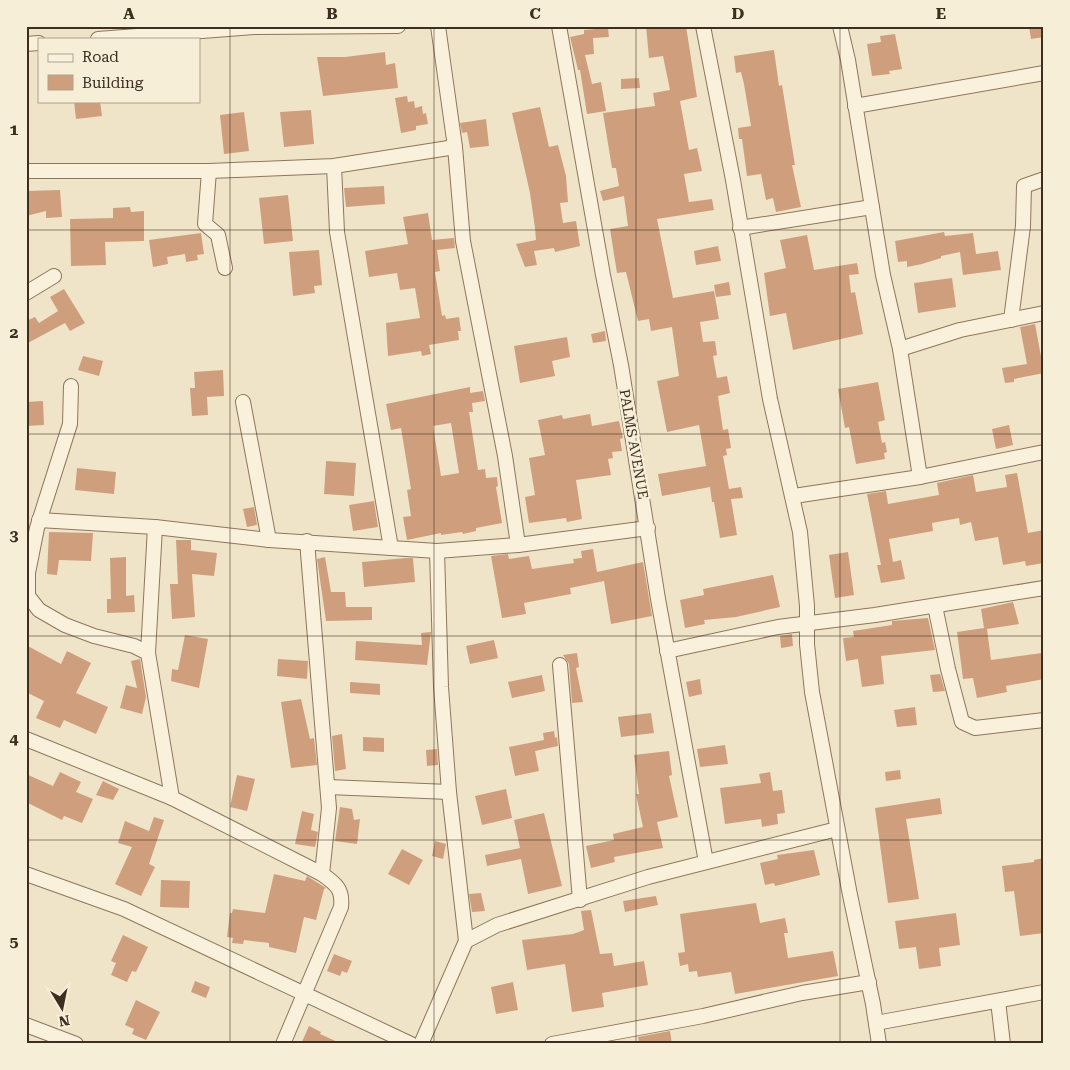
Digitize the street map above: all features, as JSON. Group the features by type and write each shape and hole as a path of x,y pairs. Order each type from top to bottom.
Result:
{"street":[{"path":"101,38 121,32 253,27 398,26"},
{"path":"438,26 454,147 463,241 505,456 518,545"},
{"name":"PALMS AVENUE","path":"559,26 648,528 667,651 706,862"},
{"path":"703,26 770,399 794,496 800,532 812,692 837,829 869,982 879,1044"},
{"path":"840,26 883,275 900,349 910,425 920,477"},
{"path":"855,106 1044,73"},
{"path":"26,171 209,171 334,166 454,147"},
{"path":"334,166 337,232 391,548"},
{"path":"209,171 205,224 218,235 225,268"},
{"path":"1011,320 1023,226 1024,186 1044,179"},
{"path":"740,228 872,207"},
{"path":"26,293 54,276"},
{"path":"900,349 960,330 1044,313"},
{"path":"71,386 70,424 39,520 28,573 28,596 32,604 64,625 94,636 134,646 148,653"},
{"path":"244,402 269,540"},
{"path":"794,496 920,477 1044,452"},
{"path":"39,520 154,527 269,540 437,551 518,545 648,528"},
{"path":"154,527 148,653 172,798"},
{"path":"307,541 329,808 322,874"},
{"path":"421,1044 466,941 449,792 441,687 437,551"},
{"path":"667,651 808,622 875,615 1044,588"},
{"path":"935,606 948,669 962,722 975,728 1044,720"},
{"path":"560,665 580,900"},
{"path":"26,739 172,798 322,874 338,885 342,897 342,907 283,1044"},
{"path":"328,786 449,792"},
{"path":"466,941 497,925 648,877 837,829"},
{"path":"26,874 124,909 411,1044"},
{"path":"552,1044 704,1016 802,993 869,982"},
{"path":"876,1023 1044,992"},
{"path":"998,1001 1003,1044"},
{"path":"26,1025 76,1044"},
{"path":"618,1044 626,1030"}],"building":[{"path":"646,26 686,26 697,97 680,101 689,150 697,148 702,171 684,174 689,202 712,199 714,210 657,219 673,298 714,291 719,319 700,322 703,342 715,341 717,355 713,356 717,378 727,376 730,393 718,396 723,430 728,429 731,448 726,449 727,455 723,456 729,489 741,487 743,498 731,499 737,535 720,538 710,487 662,496 658,474 706,466 699,425 667,432 657,381 679,376 672,327 651,331 649,319 638,321 626,272 617,273 610,229 628,226 624,196 603,201 600,191 619,186 616,168 612,168 603,113 655,106 653,93 670,90 663,56 649,58"},
{"path":"1029,26 1044,26 1044,37 1031,39"},
{"path":"608,28 609,37 593,38 594,54 585,55 592,84 601,82 606,111 587,114 580,70 578,70 570,37 584,34 584,30"},
{"path":"895,34 902,69 889,71 890,74 872,76 867,44 881,42 880,36"},
{"path":"774,50 779,86 782,85 795,165 792,165 801,207 776,212 773,198 766,200 761,174 747,176 742,139 739,139 738,128 751,126 744,84 741,72 736,73 734,56"},
{"path":"385,52 386,65 395,63 398,88 323,96 317,57 345,57"},
{"path":"639,78 640,88 621,89 621,79"},
{"path":"407,96 408,102 414,101 415,108 422,106 423,114 426,113 428,124 416,126 416,130 401,133 395,98"},
{"path":"74,102 100,102 102,116 76,119"},
{"path":"540,107 549,147 558,145 566,176 568,202 560,203 563,223 576,221 580,246 555,252 554,248 534,251 537,265 525,267 516,244 536,240 535,228 530,193 512,113"},
{"path":"311,110 314,144 284,147 280,112"},
{"path":"244,112 249,151 224,154 220,115"},
{"path":"486,119 489,146 470,148 467,132 462,133 460,123"},
{"path":"384,186 385,204 346,207 344,188"},
{"path":"60,190 62,217 46,218 46,211 26,216 26,191"},
{"path":"288,195 293,241 264,244 259,198"},
{"path":"130,207 131,212 144,211 144,241 105,242 106,265 71,266 70,219 113,218 113,208"},
{"path":"428,213 432,240 454,238 455,248 437,250 440,271 435,272 442,316 445,315 446,319 459,317 461,331 458,331 459,340 429,345 431,354 422,356 421,351 388,356 386,323 420,318 415,288 400,290 397,273 369,277 365,251 408,244 403,217"},
{"path":"944,232 945,236 973,233 976,254 998,251 1001,270 963,275 960,252 907,267 907,261 898,262 895,241"},
{"path":"201,233 204,254 197,255 198,260 186,262 185,254 167,257 168,264 153,267 149,240"},
{"path":"807,235 814,270 857,263 859,274 849,275 851,293 855,292 863,334 793,350 786,313 770,316 764,273 786,268 780,240"},
{"path":"718,246 721,261 696,265 694,251"},
{"path":"319,250 322,285 314,286 315,293 293,296 289,252"},
{"path":"952,278 956,307 918,313 914,283"},
{"path":"729,282 731,295 716,297 714,285"},
{"path":"64,289 85,323 70,331 65,323 26,344 26,321 35,317 39,323 58,311 50,297"},
{"path":"1035,324 1044,373 1014,379 1014,382 1005,383 1002,368 1027,364 1020,327"},
{"path":"605,331 606,341 593,343 591,334"},
{"path":"567,337 570,357 552,361 555,376 520,383 514,346"},
{"path":"83,356 103,361 99,376 78,370"},
{"path":"223,370 224,396 207,397 208,415 192,416 190,388 195,388 194,372"},
{"path":"878,382 885,420 878,422 882,443 885,442 887,452 884,453 885,459 856,464 849,427 845,428 838,389"},
{"path":"470,387 470,393 483,391 485,401 472,403 473,412 469,412 478,470 485,469 486,478 497,477 498,486 496,487 502,523 476,528 476,531 463,534 462,532 441,535 441,533 407,540 403,517 411,516 407,490 411,489 401,428 391,430 386,404","holes":["451,423 459,473 441,476 433,426"]},
{"path":"43,401 44,425 26,426 26,402"},
{"path":"590,414 592,426 619,421 623,438 620,439 622,451 612,452 613,458 608,459 611,475 576,480 582,519 567,522 566,518 529,523 525,497 535,495 529,458 545,455 538,420 562,415 563,419"},
{"path":"1009,425 1013,445 996,449 992,429"},
{"path":"326,461 356,463 354,496 324,494"},
{"path":"77,468 116,472 114,494 75,490"},
{"path":"1017,473 1028,533 1044,530 1044,563 1026,566 1025,561 1003,565 998,537 975,541 971,522 960,525 959,518 932,523 933,531 889,539 893,562 901,560 905,579 881,583 877,565 881,565 867,494 886,491 888,504 939,495 937,483 973,475 976,492 1007,487 1005,475"},
{"path":"374,501 378,527 353,531 349,505"},
{"path":"254,507 257,525 247,527 243,509"},
{"path":"49,532 93,533 91,561 59,560 57,575 47,574"},
{"path":"176,540 191,540 191,550 217,553 214,576 192,574 195,617 172,619 170,584 178,584"},
{"path":"593,549 597,572 643,562 652,616 611,624 604,581 570,588 571,594 524,603 526,614 502,618 491,556 508,554 509,559 529,556 532,569 574,563 573,559 582,558 581,551"},
{"path":"848,552 854,595 835,598 829,555"},
{"path":"126,557 126,596 134,595 135,612 107,613 107,599 111,599 110,558"},
{"path":"325,557 331,592 345,592 346,607 372,607 372,620 326,621 317,559"},
{"path":"413,558 415,582 364,587 362,562"},
{"path":"773,575 780,607 736,617 704,620 705,624 685,628 680,600 704,595 703,589"},
{"path":"1013,602 1019,624 987,629 991,660 1042,653 1044,679 1006,686 1007,692 977,698 973,678 963,679 957,632 984,628 981,609"},
{"path":"928,618 935,650 881,656 884,684 862,687 858,659 846,661 843,638 854,637 853,631 892,625 892,621"},
{"path":"431,632 427,665 355,660 356,641 422,645 421,633"},
{"path":"792,634 793,646 781,648 780,636"},
{"path":"185,635 208,639 199,688 171,681 172,669 178,670"},
{"path":"494,640 498,658 470,664 466,646"},
{"path":"26,645 61,664 67,651 91,663 76,693 108,707 96,734 64,720 60,728 36,718 44,701 26,692"},
{"path":"577,653 579,667 576,668 583,702 572,703 569,664 563,655"},
{"path":"140,659 146,697 142,714 120,708 126,685 137,688 131,661"},
{"path":"278,659 308,661 307,679 277,676"},
{"path":"940,674 945,691 933,692 930,675"},
{"path":"542,675 545,691 512,698 508,682"},
{"path":"700,679 702,694 689,697 686,682"},
{"path":"350,682 380,684 380,695 350,693"},
{"path":"301,699 310,739 314,738 317,765 291,768 281,702"},
{"path":"915,707 917,725 897,727 894,710"},
{"path":"651,713 654,733 621,737 618,717"},
{"path":"554,731 558,746 535,751 539,771 515,776 509,747 544,740 543,733"},
{"path":"342,734 346,769 335,771 332,736"},
{"path":"363,737 384,738 384,752 363,751"},
{"path":"725,745 728,764 700,767 697,749"},
{"path":"437,749 438,765 427,766 426,750"},
{"path":"669,751 672,775 669,776 678,817 657,822 663,848 614,857 615,862 591,868 586,846 614,840 613,834 643,827 636,794 639,794 634,755"},
{"path":"900,770 901,779 886,781 885,772"},
{"path":"60,772 81,782 76,792 93,799 82,823 64,816 62,820 26,802 26,774 53,786"},
{"path":"770,772 773,791 782,790 785,813 777,814 778,824 762,827 761,819 725,824 720,788 761,783 759,774"},
{"path":"237,775 255,779 247,811 230,807"},
{"path":"103,781 119,789 113,800 96,795"},
{"path":"506,789 512,818 482,825 475,796"},
{"path":"940,798 942,814 906,819 919,899 888,903 875,808"},
{"path":"340,807 352,809 354,820 360,819 357,844 335,841"},
{"path":"302,811 314,814 311,830 318,832 315,847 295,844"},
{"path":"544,813 562,886 528,894 521,859 487,866 485,855 520,848 514,820"},
{"path":"154,817 164,820 149,864 155,867 141,896 115,884 132,847 118,843 125,821 149,831"},
{"path":"435,841 446,844 443,859 432,856"},
{"path":"402,849 423,860 409,885 388,874"},
{"path":"814,850 820,875 775,886 774,883 765,885 760,863 778,859 777,855"},
{"path":"1044,858 1044,933 1020,936 1014,891 1005,892 1002,866 1034,862 1034,860"},
{"path":"274,874 305,881 307,876 326,888 324,889 316,920 304,917 296,953 269,947 269,943 244,940 243,944 232,943 233,938 227,937 230,913 232,913 233,909 265,913"},
{"path":"161,880 190,881 189,908 160,907"},
{"path":"481,893 485,911 472,912 469,894"},
{"path":"656,896 658,905 625,912 623,901"},
{"path":"756,903 760,923 785,918 788,933 784,933 788,958 833,951 838,976 735,994 731,972 698,977 697,971 689,972 688,964 680,966 678,953 685,952 680,914"},
{"path":"591,910 600,954 612,953 614,966 644,961 648,985 602,993 604,1007 572,1012 565,964 527,970 522,940 573,934 584,930 581,911"},
{"path":"956,913 960,945 939,948 941,966 919,969 916,947 899,949 895,921"},
{"path":"123,935 148,947 136,972 132,971 127,982 111,975 116,963 111,961"},
{"path":"334,954 352,961 347,973 342,971 340,976 327,971"},
{"path":"195,981 210,987 206,998 191,992"},
{"path":"513,982 518,1010 496,1014 491,987"},
{"path":"136,1000 160,1012 146,1040 132,1034 134,1029 125,1025"},
{"path":"309,1026 321,1032 320,1034 342,1044 301,1044"},
{"path":"670,1031 672,1044 639,1044 638,1037"}]}
